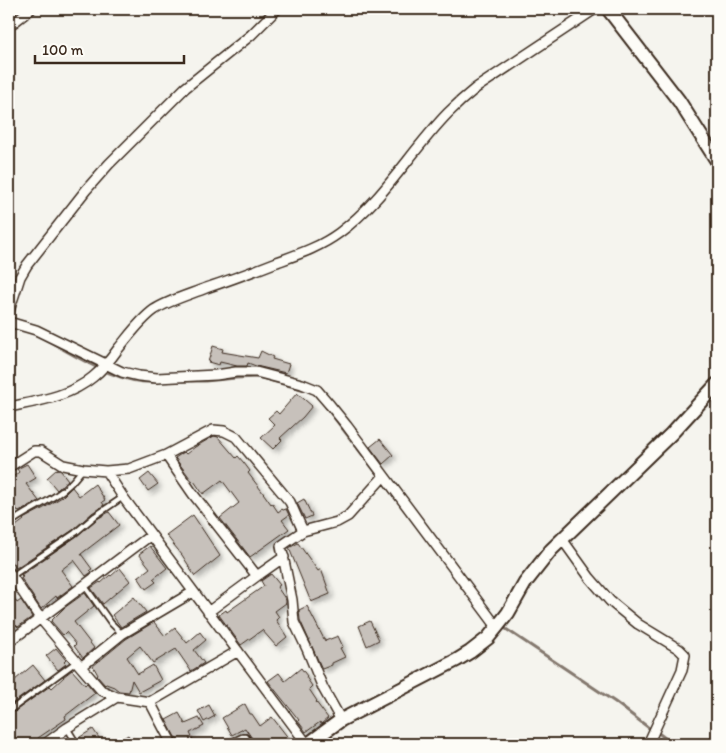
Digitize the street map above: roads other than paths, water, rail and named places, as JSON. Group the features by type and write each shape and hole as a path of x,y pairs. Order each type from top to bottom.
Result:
{"street":[{"path":"9,26 30,9"},
{"path":"9,312 20,277 27,265 108,164 185,88 251,35 276,9"},
{"path":"9,407 57,397 81,386 94,377 154,309 305,252 339,233 370,206 429,134 462,100 476,88 595,9"},
{"path":"608,9 679,101 717,161"},
{"path":"9,322 36,330 105,365 139,376 157,378 256,372 302,384 317,390 497,627"},
{"path":"106,471 193,592 308,744 341,720 457,660 488,638 508,613 538,565 562,538 665,440 717,384"},
{"path":"9,466 34,451 41,450 63,464 83,469 106,471 129,469 166,455 212,430 224,431 236,437 290,502 303,531"},
{"path":"166,455 193,494 256,576"},
{"path":"341,720 323,688 294,622 292,600 281,546 303,531 337,522 348,516 384,476"},
{"path":"9,642 151,535"},
{"path":"562,538 590,578 610,601 638,624 679,648 685,655 682,670 648,744"},
{"path":"208,612 284,557"},
{"path":"11,580 78,665 101,690 117,698 150,702 238,651"},
{"path":"78,665 122,634 193,592"},
{"path":"45,744 67,728 117,698"},
{"path":"150,702 172,744"}],"lane":[{"path":"9,524 52,498 69,485 83,469"},
{"path":"11,580 123,497"},
{"path":"84,585 111,623 122,634"},
{"path":"9,711 78,665"},
{"path":"67,728 77,744"},
{"path":"227,744 246,737 251,744"}],"waterway":[{"path":"43,338 114,375 144,382 159,382"},
{"path":"178,381 258,377 312,392"},
{"path":"326,407 394,496"},
{"path":"503,627 615,702 673,744"}]}
